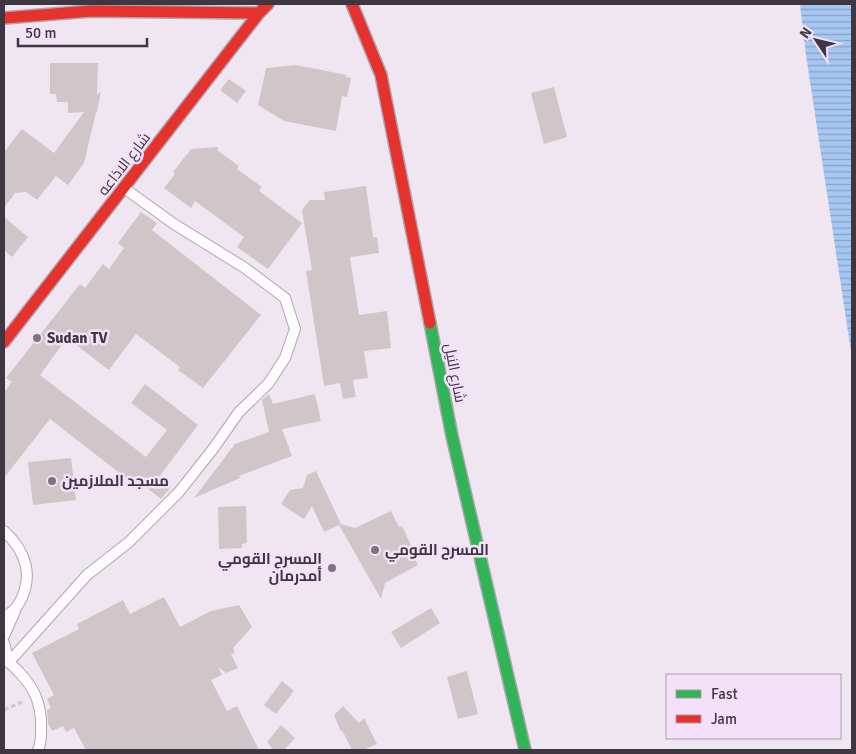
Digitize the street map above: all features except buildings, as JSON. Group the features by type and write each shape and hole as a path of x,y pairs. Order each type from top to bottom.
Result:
{"main road":[{"name":"شارع الاذاعه","path":"4,342 259,13 268,4"},
{"name":"شارع النيل","path":"352,4 381,75 452,436 525,750"},
{"path":"4,18 91,11 259,13"}],"lane":[{"path":"6,661 87,575 129,542 179,492 239,412 268,384 285,358 295,329 285,298 245,268 174,224 124,188"},
{"path":"4,531 19,546 26,565 26,584 4,636"},
{"path":"4,618 18,606"},
{"path":"4,643 6,661 30,684 42,713 41,745 38,750"}],"path":[{"path":"4,710 36,696"}],"water":[{"path":"800,4 852,4 852,358 806,55"}],"traffic: fast":[{"path":"430,323 452,436 525,750"}],"traffic: jam":[{"path":"4,342 259,13 268,4"},
{"path":"352,4 381,75 430,323"},
{"path":"4,18 91,11 259,13"}],"place":[{"name":"Sudan TV","path":"37,338"},
{"name":"مسجد الملازمين","path":"52,481"},
{"name":"المسرح القومي","path":"375,550"},
{"name":"المسرح القومي أمدرمان","path":"332,568"}]}
